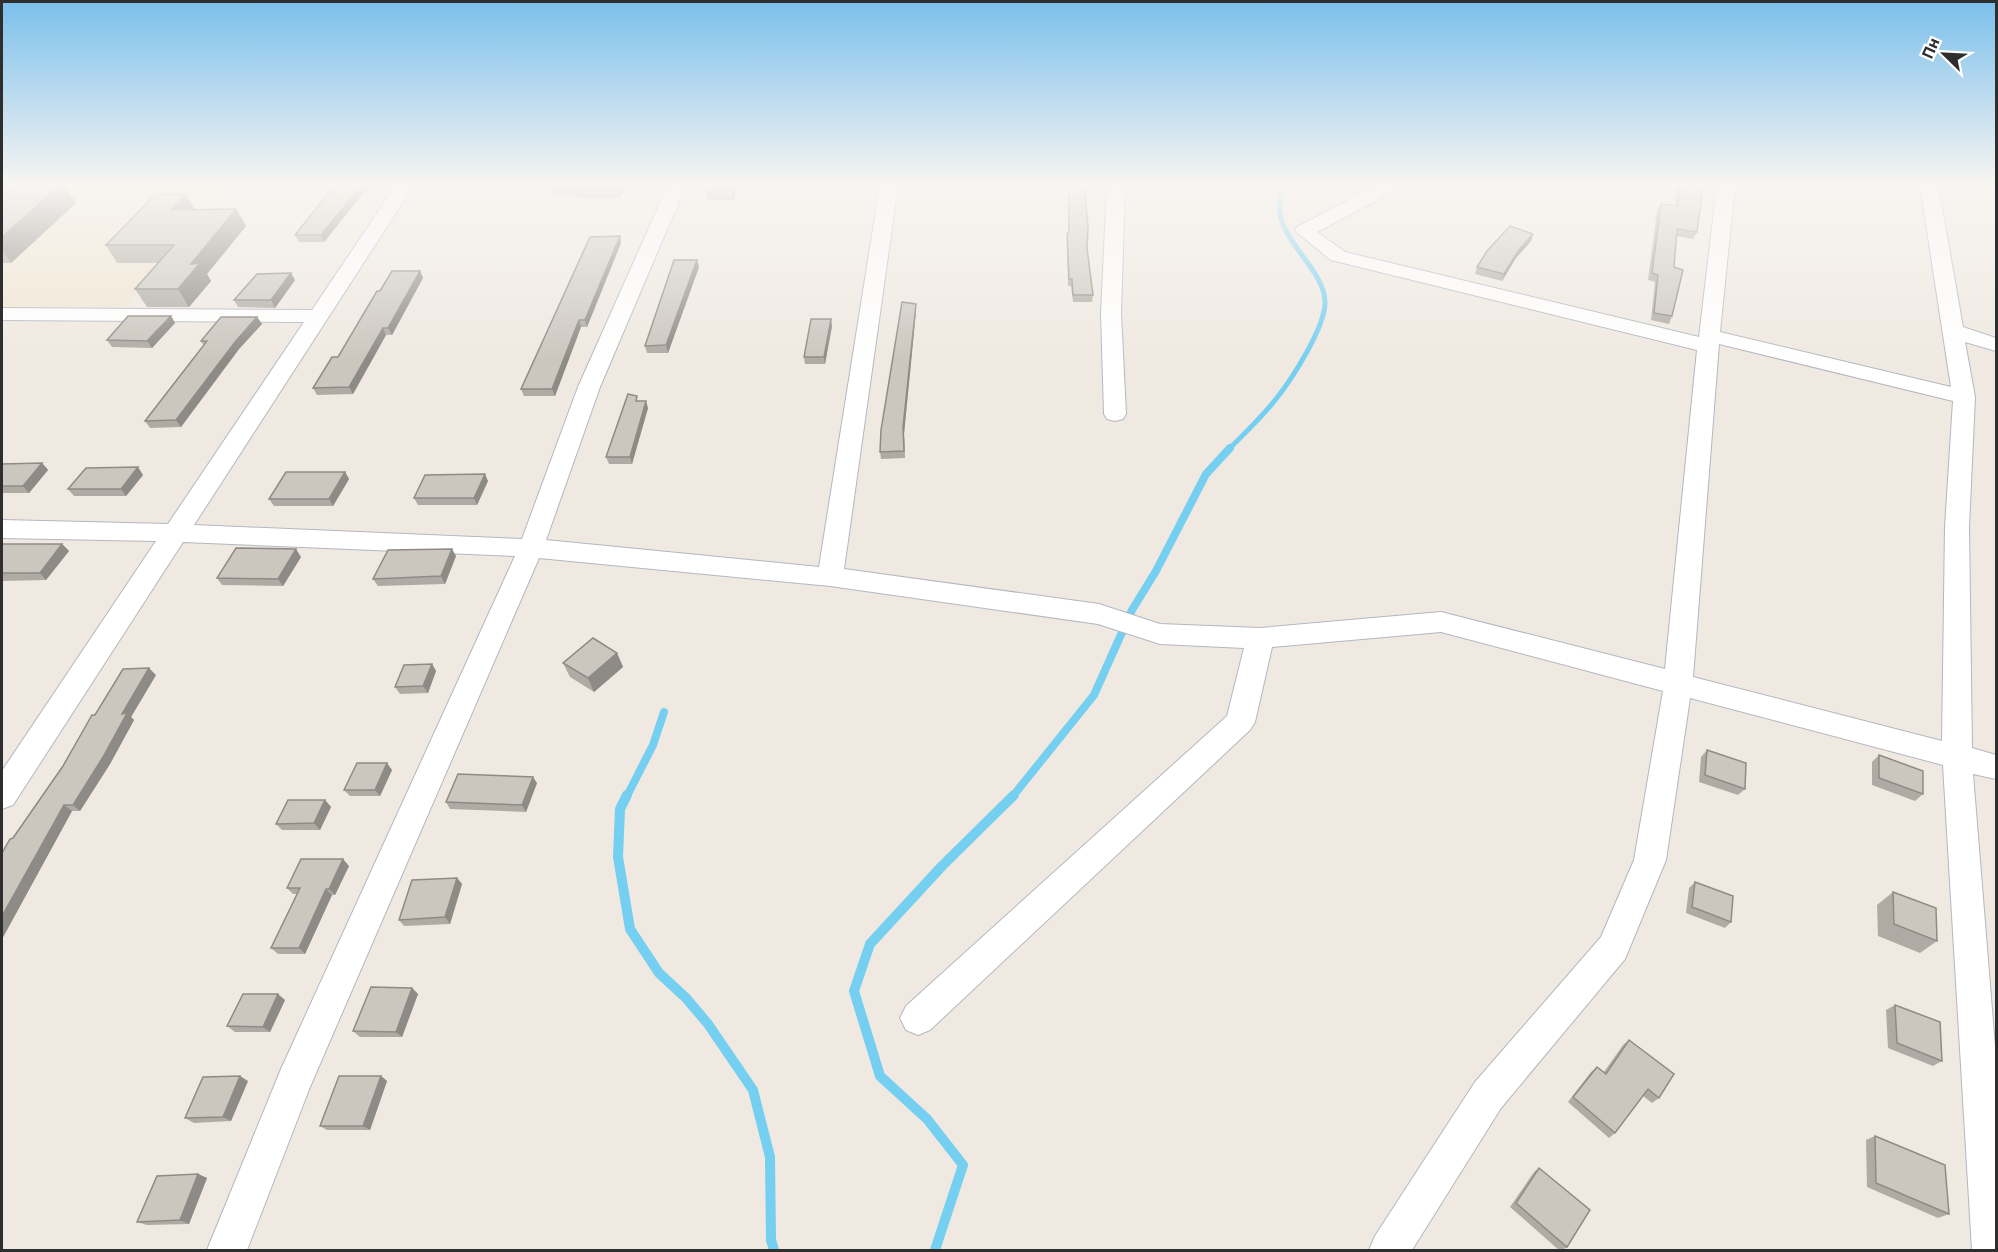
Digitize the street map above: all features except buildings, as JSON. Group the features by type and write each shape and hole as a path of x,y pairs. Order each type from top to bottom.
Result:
{"street":[{"path":"2,796 366,243"},
{"path":"227,1251 294,1082 531,548 589,387 652,243"},
{"path":"830,577 881,243"},
{"path":"1114,243 1111,313 1115,414"},
{"path":"1321,243 1338,256 1964,397"},
{"path":"1389,1251 1488,1095 1612,948 1650,860 1678,684 1720,243"},
{"path":"1939,243 1964,397 1957,526 1957,757 1992,1251"},
{"path":"2,314 318,316"},
{"path":"1954,332 1996,345"},
{"path":"2,529 175,533 531,548 830,577 1099,614 1160,634 1260,638 1441,622 1996,767"},
{"path":"918,1018 1240,722 1260,638"}],"shaded area":[{"path":"2,243 183,243 125,307 2,307"}],"waterway":[{"path":"1229,449 1265,412 1291,379 1314,338 1324,312 1325,301 1322,287 1294,243"},
{"path":"1013,796 1094,695 1132,610 1156,571 1206,474 1230,448"},
{"path":"627,796 653,745 664,712"},
{"path":"627,795 620,809 618,857 630,929 659,973 686,998 708,1024 753,1090 770,1157 771,1240 774,1250"},
{"path":"935,1250 963,1165 927,1119 880,1076 854,991 870,944 942,866 1013,796"}]}
